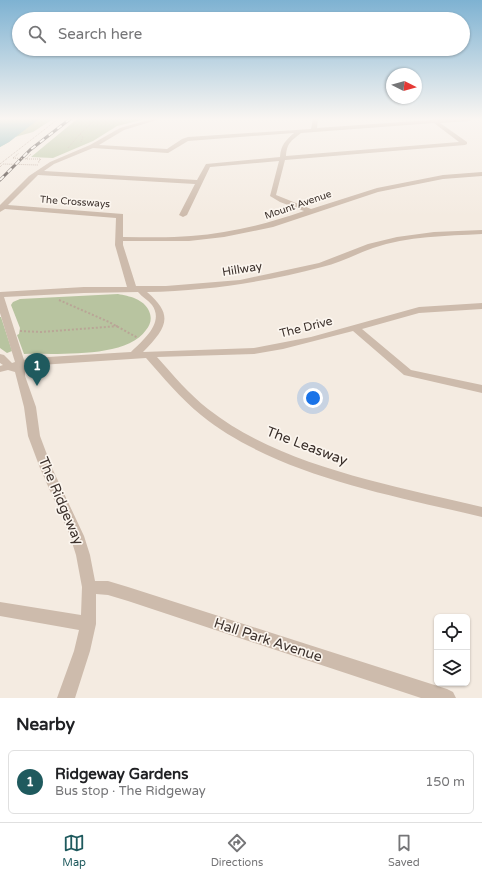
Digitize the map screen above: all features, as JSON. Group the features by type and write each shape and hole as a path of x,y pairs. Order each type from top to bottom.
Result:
{"street":[{"path":"1,208 36,173 52,163 79,152"},
{"path":"284,152 273,196 282,201 310,211"},
{"path":"183,215 208,165 361,152"},
{"path":"36,173 199,182"},
{"name":"Mount Avenue","path":"119,240 189,239 224,235 270,225 377,190 443,178 482,174"},
{"name":"The Crossways","path":"1,208 116,214 121,218 119,240 121,255 136,288"},
{"name":"Hillway","path":"0,295 136,288 166,289 240,283 321,265 371,246 397,239 434,234 482,232"},
{"path":"0,357 12,368 134,355 148,349 161,321 160,310 156,304 136,288"},
{"name":"The Ridgeway","path":"0,298 10,330 12,368 30,407 34,436 46,468 77,536 83,555 89,587 88,624 82,651 66,698"},
{"name":"The Drive","path":"148,349 254,351 283,346 419,310 482,306"},
{"path":"355,328 408,373 482,389"},
{"name":"The Leasway","path":"148,349 191,400 213,418 262,446 300,463 332,474 482,512"},
{"name":"Hall Park Avenue","path":"89,587 108,588 128,594 447,698"},
{"path":"0,609 88,624"}],"path":[{"path":"0,164 16,152"},
{"path":"19,153 13,158 41,160 38,162 52,163"},
{"path":"26,159 31,154"},
{"path":"0,167 3,164 38,165"},
{"path":"39,292 94,314 119,326 148,349"},
{"path":"10,330 41,332 119,326"}],"green space":[{"path":"38,152 68,152 53,158 31,157"},
{"path":"118,294 140,301 149,311 151,319 149,325 146,330 136,339 123,346 107,350 71,354 24,354 17,335 19,334 20,328 11,305 13,302 20,299"},
{"path":"0,317 12,351 7,353 0,348"}],"railway":[{"path":"0,180 28,152"}],"place":[{"name":"Ridgeway Gardens","path":"37,386"}]}
